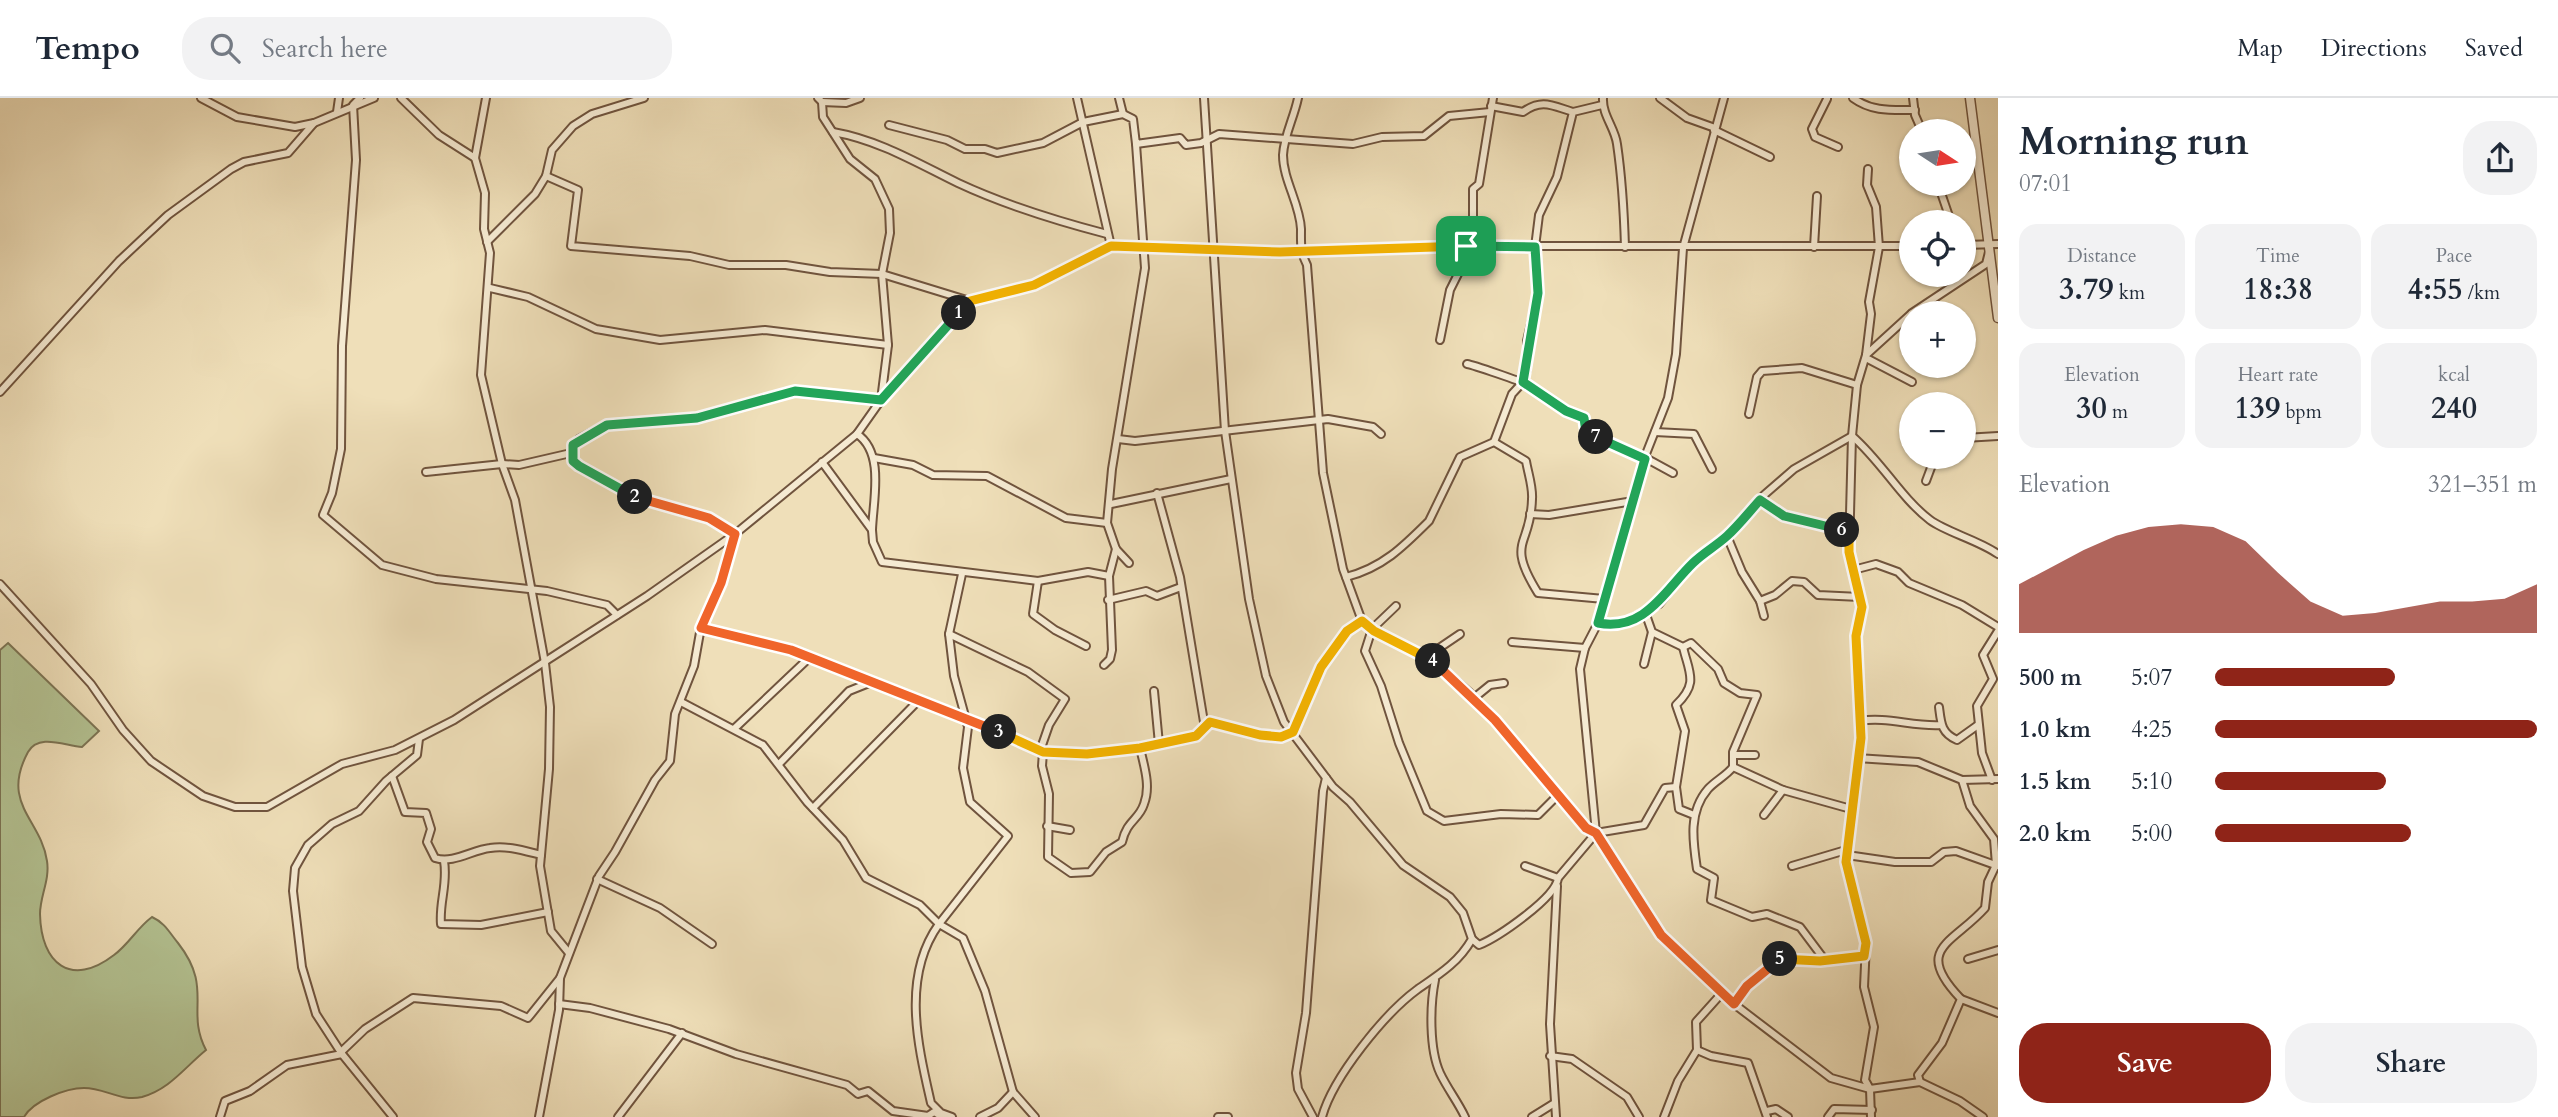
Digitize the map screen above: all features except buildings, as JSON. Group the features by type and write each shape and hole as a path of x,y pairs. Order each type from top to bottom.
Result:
{"street":[{"path":"201,98 237,117 295,127 314,123 374,98"},
{"path":"337,112 339,98"},
{"path":"359,98 353,105 356,160 342,346 341,449 332,493 323,515 382,565 436,579 531,588 607,605 617,615"},
{"path":"401,98 439,135 475,158"},
{"path":"486,98 475,158 485,193 484,229 490,288 481,375 502,464 516,500 545,663 550,707 549,769 541,855 551,931 569,953"},
{"path":"487,242 535,194 546,176 552,150 573,126 592,114 644,98"},
{"path":"860,98 846,103 820,100 823,117 850,159 874,179 889,209 890,233 882,274 888,345 881,400"},
{"path":"1077,98 1111,246"},
{"path":"1119,98 1123,114"},
{"path":"1204,98 1225,430 1231,479 1256,642 1284,722 1326,778 1403,865 1450,897 1463,913 1472,939 1479,945 1534,910 1596,833"},
{"path":"1298,98 1285,139 1283,159 1301,228 1300,252 1307,265 1318,422 1332,526 1362,621 1426,657 1474,698 1586,828 1596,833 1644,825 1665,788 1676,787"},
{"path":"1440,340 1450,290 1469,246 1473,189 1479,184 1493,98"},
{"path":"1660,98 1687,118 1770,157"},
{"path":"1724,98 1683,248 1676,354 1668,397 1645,459 1598,623 1585,648 1580,669 1596,833 1661,935 1734,1004 1831,1078 1870,1088 1920,1082 1959,1101 1983,1117"},
{"path":"1827,98 1812,129 1815,137 1838,147"},
{"path":"1853,98 1864,106 1882,110 1915,110"},
{"path":"1913,98 1918,119"},
{"path":"1970,98 1994,244 1998,318"},
{"path":"1136,144 1180,138 1186,145 1201,144 1219,134 1353,144 1382,137 1424,136 1449,116 1490,109 1522,112 1530,106 1550,102 1573,112 1602,102 1617,144 1624,203 1625,247"},
{"path":"1346,577 1381,566 1429,521 1460,457 1494,442 1512,394 1523,382 1538,293 1535,247 1539,215 1557,177 1573,112"},
{"path":"889,125 940,138 965,149 985,149 997,153 1043,143 1083,122 1123,114 1133,119 1145,246 1112,469 1111,504 1107,523 1116,549 1129,563"},
{"path":"0,392 119,261 168,215 244,162 288,153 314,123"},
{"path":"834,132 891,148 972,188 1058,221 1107,234"},
{"path":"1828,1117 1834,1109 1871,1113 1870,1088 1865,1080 1874,1027 1864,987 1866,943 1851,886 1847,853 1852,825 1851,809 1860,721 1860,673 1856,636 1862,607 1854,576 1849,532 1852,436 1857,385 1866,356 1871,314 1868,302 1879,247 1876,207 1867,185 1868,169"},
{"path":"546,176 578,190 571,246 690,256 729,265 786,265 830,272 882,274 970,301 1034,285 1111,246 1300,252 1469,246 1899,246"},
{"path":"1814,247 1817,196"},
{"path":"1976,245 1994,244"},
{"path":"1931,301 1986,264 1994,244"},
{"path":"490,288 528,298 596,329 660,340 765,330 888,345"},
{"path":"0,584 91,684 123,730 151,761 203,796 235,807 267,807 342,764 396,750 454,720 545,663 735,534 858,434 881,400 970,301"},
{"path":"1866,356 1899,326"},
{"path":"1866,356 1912,382"},
{"path":"1467,364 1511,381 1523,382 1566,411 1584,418 1586,432 1673,473"},
{"path":"1749,414 1757,377 1762,371 1802,368 1857,385"},
{"path":"426,472 502,464 519,466 571,453 579,439 607,425 697,418 795,391 881,400"},
{"path":"1118,439 1135,441 1328,419 1373,427 1381,434"},
{"path":"1655,432 1694,434 1712,469"},
{"path":"858,434 869,442 874,458 872,530 873,542 882,562 962,574 1038,581 1087,572 1109,576"},
{"path":"1598,623 1612,626 1659,604 1694,562 1727,536 1760,500 1794,469 1852,436"},
{"path":"1852,436 1876,457 1894,485 1931,521 1998,554"},
{"path":"1976,437 1998,436"},
{"path":"1494,442 1526,461 1532,499 1519,548 1526,573 1538,593 1604,599"},
{"path":"571,453 579,466 640,500 709,518 735,534"},
{"path":"874,458 913,465 933,475 986,476 1066,518 1107,523"},
{"path":"822,462 872,530"},
{"path":"1926,481 1930,469"},
{"path":"1111,504 1231,479"},
{"path":"1157,493 1181,587 1204,722 1270,736 1281,737 1293,732 1321,667 1347,631 1362,621"},
{"path":"1760,500 1784,516 1849,532"},
{"path":"1530,514 1549,515 1633,501"},
{"path":"539,1117 559,1004 560,978 597,879 654,779 670,761 670,741 694,666 701,628 721,583 735,534"},
{"path":"1727,536 1742,572 1760,601 1764,616"},
{"path":"1104,665 1110,659 1112,650 1108,600 1109,576 1116,549"},
{"path":"1854,576 1857,569 1876,564 1898,572 1909,583 1962,605 1998,629 1983,655 1993,679 1977,706 1982,753 1995,779 1962,780 1918,762 1857,758"},
{"path":"952,1117 941,1113 931,1103 914,1018 918,979 931,936 1008,836 970,802 963,768 966,720 954,676 949,634 962,574"},
{"path":"1038,581 1033,614 1055,630 1086,646"},
{"path":"1760,601 1792,581 1804,582 1818,595 1860,597"},
{"path":"1108,600 1146,591 1157,596 1181,587"},
{"path":"1396,606 1372,629 1365,651 1381,686 1399,743 1426,811 1444,821 1501,814 1538,815 1557,796"},
{"path":"1644,664 1652,632 1645,612"},
{"path":"701,628 810,657 1042,752 1099,753 1140,748 1196,736 1210,722"},
{"path":"1652,632 1683,647 1692,675 1687,694 1676,705 1685,731 1676,787 1679,809 1694,815"},
{"path":"949,634 1028,672 1065,699 1049,724 1042,752 1042,766 1049,794 1048,857 1071,873 1090,872 1106,852 1122,842 1125,827 1144,805 1148,779 1140,748"},
{"path":"1426,657 1460,634"},
{"path":"1512,642 1585,648"},
{"path":"1683,647 1691,643 1718,669 1724,683 1740,693 1757,695 1733,755 1733,767 1721,782 1708,789 1694,815 1692,839 1697,869 1714,878 1711,900 1752,917 1767,914 1800,927 1824,959"},
{"path":"735,728 810,657"},
{"path":"779,764 849,691 869,683"},
{"path":"1474,698 1490,685 1504,683"},
{"path":"1154,691 1159,744"},
{"path":"681,702 763,745 813,808 843,840 866,878 920,905 939,924 963,938 985,991 1013,1092 1035,1117"},
{"path":"813,808 917,702"},
{"path":"1939,707 1941,725 1947,735 1957,740 1978,725"},
{"path":"1860,721 1872,719 1923,726 1941,725"},
{"path":"393,1117 341,1053 316,1014 308,990 296,930 293,891 295,868 308,845 332,824 359,811 416,755 419,739"},
{"path":"1733,755 1755,755"},
{"path":"1733,767 1783,790 1851,809"},
{"path":"392,776 405,812 426,813 431,829 427,842 435,858 444,861 491,847 517,848 541,855"},
{"path":"1313,1117 1298,1089 1296,1073 1306,1013 1326,778"},
{"path":"1962,780 1970,806 1994,839 1997,866 1988,882 1986,908 1948,939 1937,957 1940,974 1961,999 1998,1013"},
{"path":"1764,815 1783,790"},
{"path":"1048,826 1070,830"},
{"path":"1792,866 1847,853 1895,862 1931,862 1944,852 1956,851 1997,866"},
{"path":"444,861 447,880 439,906 442,924 481,925 548,912"},
{"path":"1525,866 1557,882"},
{"path":"597,879 660,908 712,944"},
{"path":"1556,1117 1550,1056 1551,978 1557,882"},
{"path":"1322,1117 1342,1077 1382,1023 1419,989 1435,980 1462,957 1472,939"},
{"path":"1968,958 1998,950"},
{"path":"1734,1004 1747,986 1781,958 1864,956"},
{"path":"220,1117 225,1101 250,1091 287,1065 341,1053 365,1029 407,999 501,1006 528,1018 560,978"},
{"path":"1435,980 1432,995 1434,1049 1439,1072 1465,1117"},
{"path":"1664,1117 1678,1081 1697,1050 1696,1022 1722,993"},
{"path":"1920,1082 1918,1074 1942,1043 1961,999"},
{"path":"559,1004 590,1008 682,1033 737,1054 847,1085 858,1094 868,1091 893,1111 928,1116 934,1112 942,1117"},
{"path":"618,1117 682,1033"},
{"path":"1697,1050 1711,1056 1748,1063 1767,1114 1776,1109 1788,1117"},
{"path":"1550,1056 1572,1059 1627,1097 1639,1117"},
{"path":"980,1117 998,1108 1013,1092"},
{"path":"1532,1117 1553,1104"},
{"path":"1218,1117 1228,1117"}],"green space":[{"path":"8,643 99,731 82,747 53,742 33,746 21,770 18,785 20,798 38,834 47,861 40,914 46,946 61,966 84,970 99,965 114,955 147,921 152,917 156,919 178,943 195,974 198,1023 206,1050 161,1089 142,1097 127,1098 92,1089 77,1089 42,1101 24,1117 0,1117 0,650"}],"route":[{"path":"1111,246 1280,252 1466,246 1535,247 1535,280 1538,293 1527,341 1527,369 1523,382 1566,411 1584,418 1586,432 1640,454 1645,459 1598,623 1612,626 1659,604 1694,562 1727,536 1760,500 1784,516 1849,532 1849,552 1862,607 1856,636 1860,673 1861,738 1852,793 1852,825 1846,862 1866,943 1864,956 1835,957 1820,961 1781,958 1747,986 1734,1004 1661,935 1596,833 1586,828 1557,796 1469,692 1432,660 1374,631 1362,621 1347,631 1340,645 1321,667 1293,732 1281,737 1260,735 1210,722 1196,736 1140,748 1087,754 1043,752 1002,733 917,702 791,650 701,628 721,583 735,534 709,518 640,500 579,466 573,461 571,453 573,445 579,439 599,427 697,418 795,391 881,400 970,301 1034,285 1111,246"}]}
